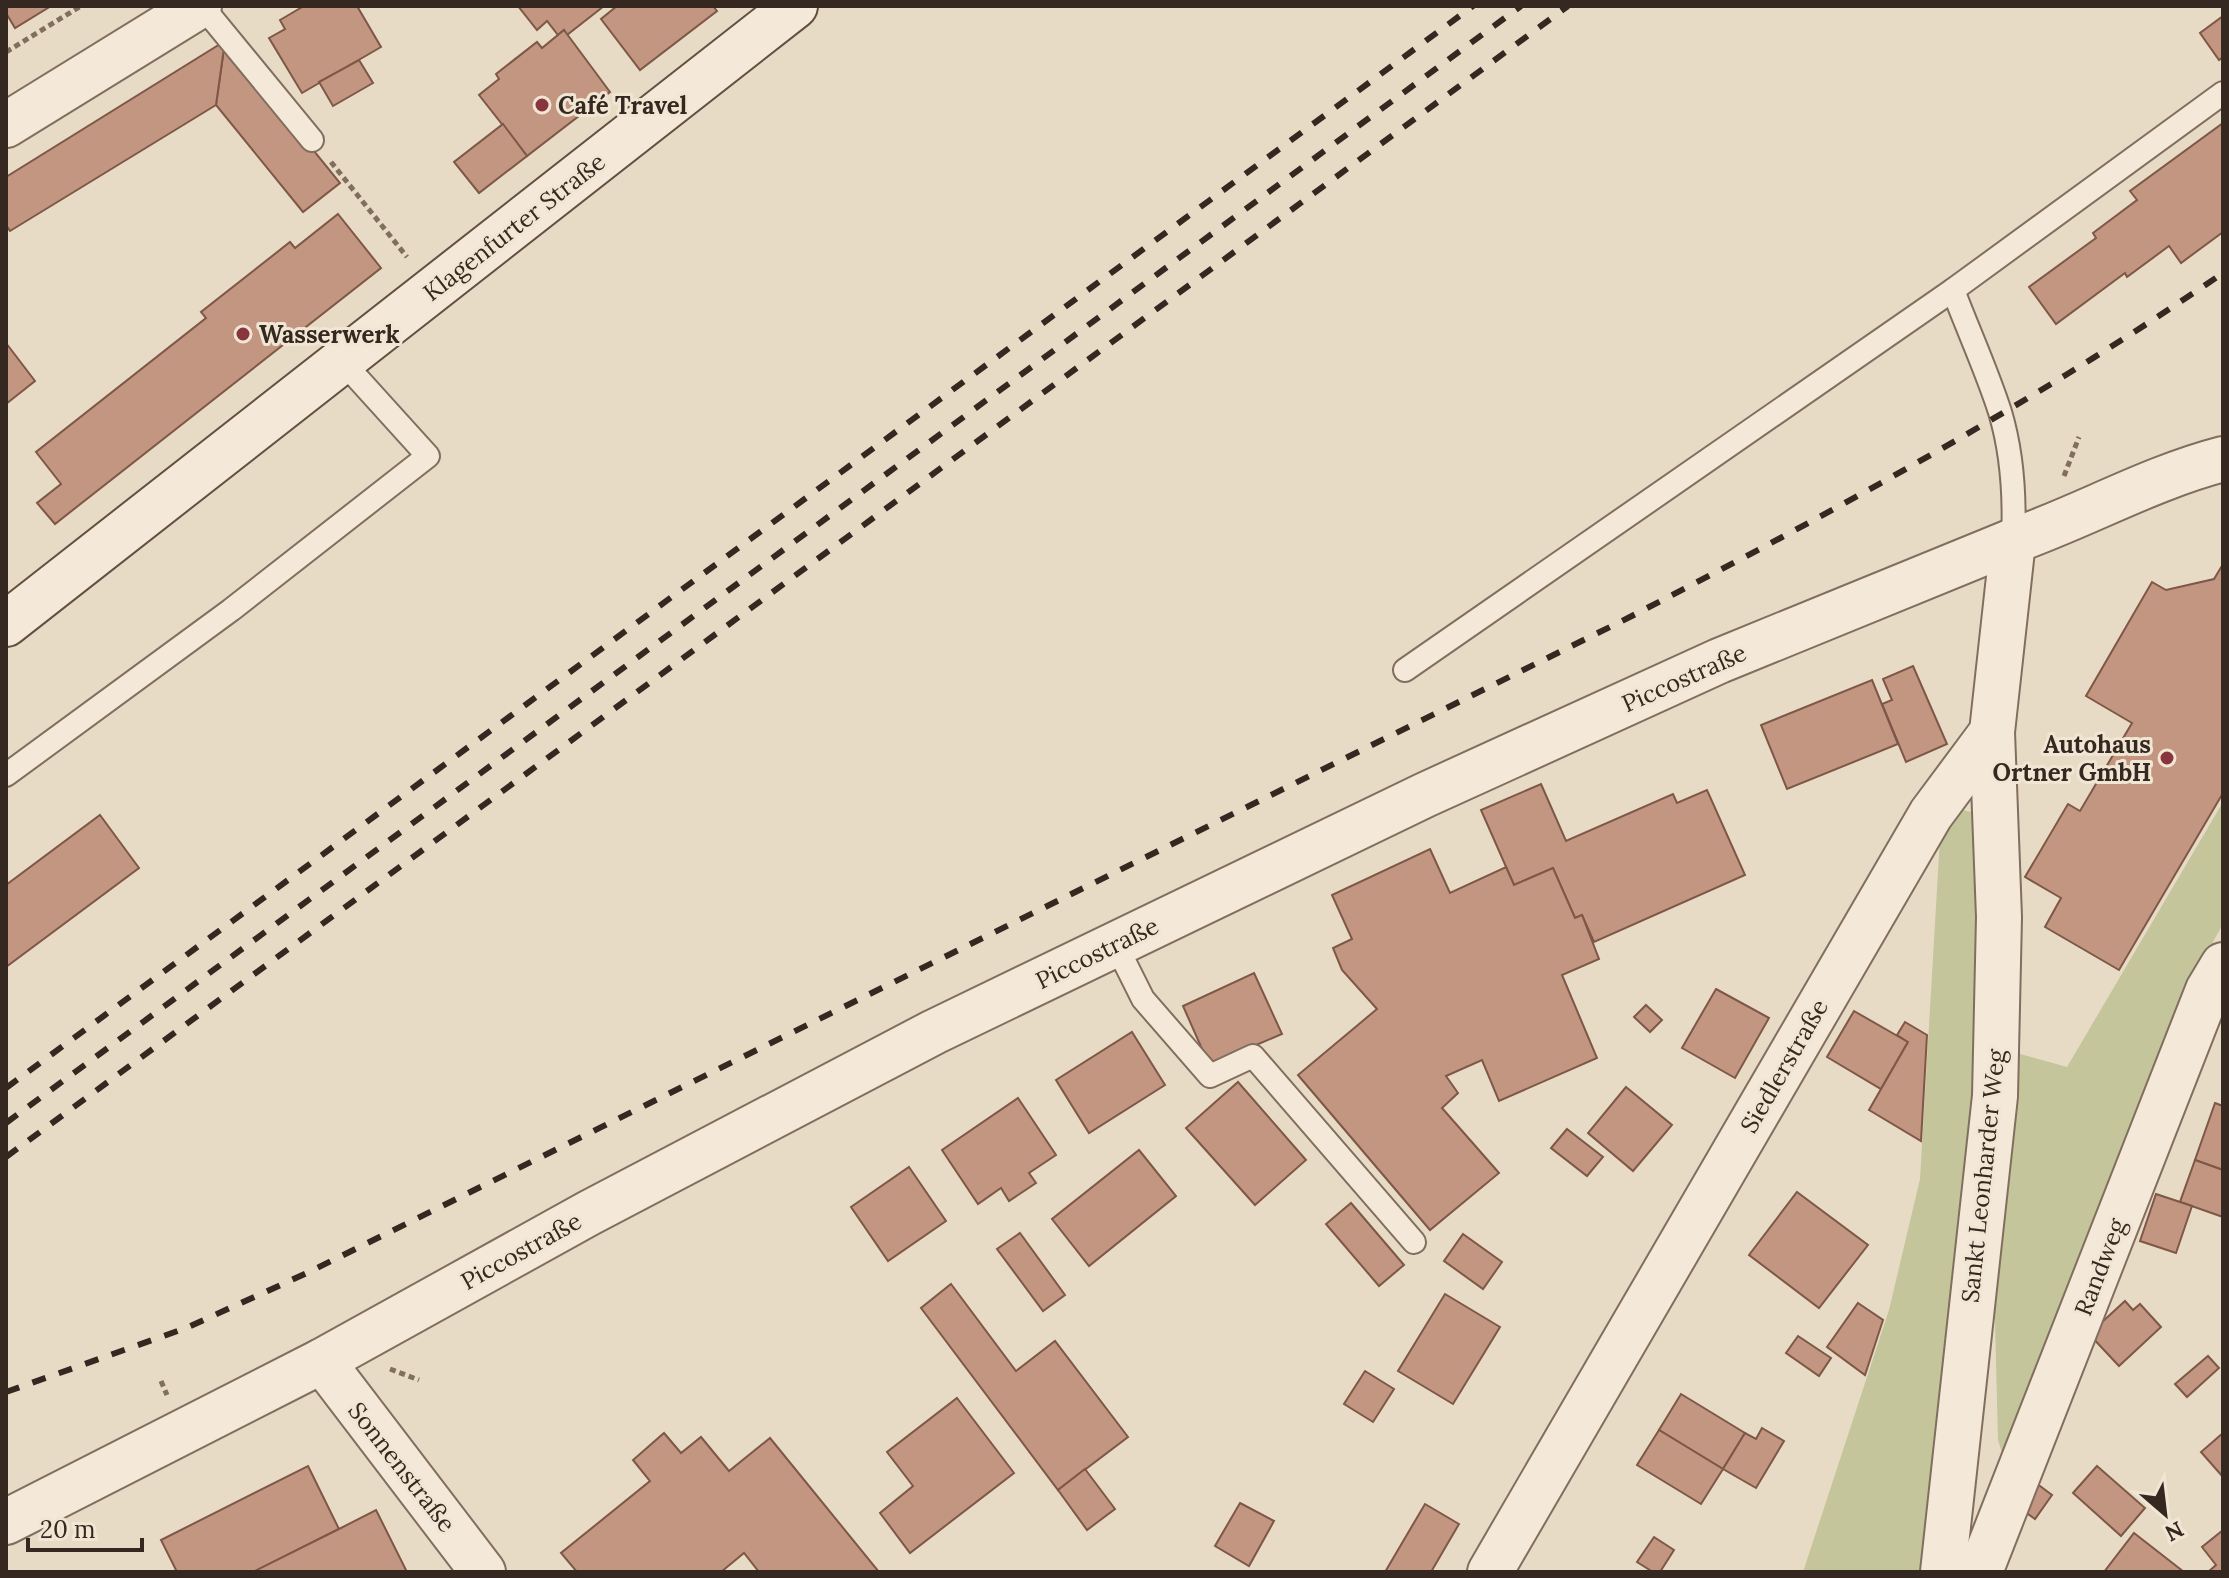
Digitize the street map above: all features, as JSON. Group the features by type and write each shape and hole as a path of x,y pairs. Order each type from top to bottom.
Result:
{"street":[{"path":"6,125 200,6"},
{"name":"Klagenfurter Straße","path":"6,624 795,6"},
{"name":"Piccostraße","path":"6,1522 322,1361 575,1221 862,1069 1115,943 1425,795 1719,661 2057,526 2183,469 2223,459"},
{"path":"1992,732 2013,541"},
{"name":"Siedlerstraße","path":"1490,1572 1931,814 1992,732"},
{"name":"Sankt Leonharder Weg","path":"1943,1572 1995,1096 1999,917 1992,732"},
{"name":"Randweg","path":"1980,1572 2208,990 2223,965"},
{"name":"Sonnenstraße","path":"322,1361 483,1572"}],"lane":[{"path":"200,6 312,140"},
{"path":"1405,670 1953,290 2223,93"},
{"path":"1953,290 2001,414 2012,485 2013,541"},
{"path":"6,775 231,610 428,456 342,361"},
{"path":"1115,943 1143,999 1210,1076 1253,1056 1414,1242"}],"path":[{"path":"6,52 81,6"},
{"path":"312,140 408,257"},
{"path":"2059,488 2079,437"}],"green space":[{"path":"2223,802 2223,924 2200,965 2011,1457 2002,1453 1998,1440 1994,1284 2013,1052 2067,1067"},
{"path":"1963,810 1971,812 1977,824 1971,1175 1927,1572 1803,1572 1889,1310 1920,1179 1940,838 1953,815"}],"building":[{"path":"6,6 51,6 15,28 6,13"},
{"path":"304,6 357,6 381,47 302,93 269,38 285,29 280,20"},
{"path":"518,6 604,6 567,35 564,30 558,35 547,21 537,30"},
{"path":"617,6 713,6 717,11 640,70 601,19"},
{"path":"2223,16 2223,57 2219,60 2200,33"},
{"path":"564,30 610,92 527,156 479,95 499,79 496,74 537,42 542,48"},
{"path":"225,41 340,183 303,212 216,105"},
{"path":"225,41 216,105 10,231 6,225 6,177"},
{"path":"359,60 373,83 333,106 319,82"},
{"path":"2223,123 2223,232 2181,263 2169,246 2127,277 2125,273 2056,324 2029,287 2096,238 2093,233 2137,200 2130,191"},
{"path":"503,124 527,156 479,193 454,162"},
{"path":"338,214 381,268 55,524 37,503 61,484 36,452 206,318 201,312 290,242 295,248"},
{"path":"6,343 35,381 6,404"},
{"name":"Autohaus Ortner GmbH","path":"2223,564 2223,793 2119,970 2045,927 2061,898 2025,877 2068,804 2080,811 2132,723 2086,696 2152,582 2166,590 2214,579"},
{"path":"1913,666 1947,744 1906,762 1882,704 1892,700 1883,679"},
{"path":"1872,680 1898,744 1787,789 1761,725"},
{"path":"1541,784 1566,841 1673,794 1677,803 1707,790 1745,875 1594,942 1582,915 1575,918 1553,868 1514,885 1481,810"},
{"path":"100,815 139,868 6,967 6,885"},
{"path":"1430,849 1450,893 1506,867 1514,885 1553,868 1575,918 1582,915 1599,959 1562,975 1597,1058 1499,1101 1482,1060 1446,1076 1458,1093 1442,1108 1499,1173 1430,1230 1298,1075 1377,1009 1342,970 1333,948 1352,939 1332,895"},
{"path":"1254,973 1282,1034 1256,1045 1259,1050 1210,1067 1183,1006"},
{"path":"1716,989 1769,1018 1735,1078 1682,1048"},
{"path":"1646,1005 1662,1020 1650,1032 1634,1017"},
{"path":"1854,1011 1908,1042 1881,1089 1827,1057"},
{"path":"1905,1022 1927,1035 1921,1141 1869,1110 1908,1042 1897,1035"},
{"path":"1132,1032 1165,1085 1089,1133 1056,1080"},
{"path":"1238,1082 1306,1160 1255,1205 1186,1128"},
{"path":"1626,1087 1672,1125 1633,1171 1588,1133"},
{"path":"1018,1098 1056,1155 1029,1173 1036,1183 1009,1201 1001,1188 978,1204 942,1150"},
{"path":"2215,1103 2223,1106 2223,1170 2195,1160"},
{"path":"1567,1129 1603,1157 1587,1176 1551,1148"},
{"path":"1139,1150 1176,1196 1089,1266 1052,1219"},
{"path":"2195,1160 2223,1170 2223,1217 2180,1202"},
{"path":"909,1167 946,1221 888,1261 851,1207"},
{"path":"1797,1192 1868,1245 1819,1308 1749,1255"},
{"path":"2156,1194 2192,1206 2176,1253 2140,1241"},
{"path":"1351,1203 1404,1265 1379,1286 1326,1224"},
{"path":"1020,1233 1065,1295 1043,1311 997,1249"},
{"path":"1463,1234 1502,1262 1483,1289 1444,1261"},
{"path":"951,1284 1016,1371 1055,1341 1128,1437 1058,1490 921,1308"},
{"path":"1445,1294 1500,1327 1453,1404 1398,1371"},
{"path":"2125,1301 2133,1310 2140,1304 2161,1327 2119,1366 2089,1334"},
{"path":"1858,1303 1883,1320 1865,1375 1827,1347"},
{"path":"1798,1336 1831,1358 1819,1376 1786,1353"},
{"path":"2208,1356 2219,1368 2187,1397 2175,1384"},
{"path":"1365,1371 1394,1389 1373,1422 1344,1404"},
{"path":"1681,1394 1745,1433 1723,1469 1659,1430"},
{"path":"957,1398 1014,1473 910,1553 880,1513 913,1486 887,1452"},
{"path":"1762,1428 1784,1441 1756,1488 1723,1469 1745,1433 1756,1439"},
{"path":"1659,1430 1723,1469 1701,1504 1637,1465"},
{"path":"664,1433 681,1453 701,1437 729,1471 770,1438 879,1572 759,1572 744,1553 721,1572 577,1572 561,1553 650,1481 633,1460"},
{"path":"2223,1433 2223,1477 2201,1452"},
{"path":"308,1466 339,1529 253,1572 177,1572 161,1540"},
{"path":"2097,1466 2145,1508 2121,1536 2073,1493"},
{"path":"1085,1469 1115,1509 1087,1530 1058,1490"},
{"path":"2036,1483 2052,1495 2035,1519 2018,1507"},
{"path":"1240,1503 1274,1521 1249,1566 1215,1546"},
{"path":"1425,1504 1459,1524 1431,1572 1385,1572"},
{"path":"376,1510 407,1572 253,1572 339,1529"},
{"path":"2223,1530 2223,1572 2208,1572 2216,1565 2202,1547"},
{"path":"2134,1533 2184,1572 2104,1572"},
{"path":"1654,1537 1674,1550 1660,1572 1653,1572 1637,1562"}],"railway":[{"path":"6,1088 1473,6"},
{"path":"6,1123 1521,6"},
{"path":"6,1157 1568,6"},
{"path":"6,1392 186,1328 307,1273 1622,621 1776,540 2003,413 2223,273"}],"place":[{"name":"Café Travel","path":"542,105"},
{"name":"Wasserwerk","path":"243,334"},
{"name":"Autohaus Ortner GmbH","path":"2167,758"}]}
